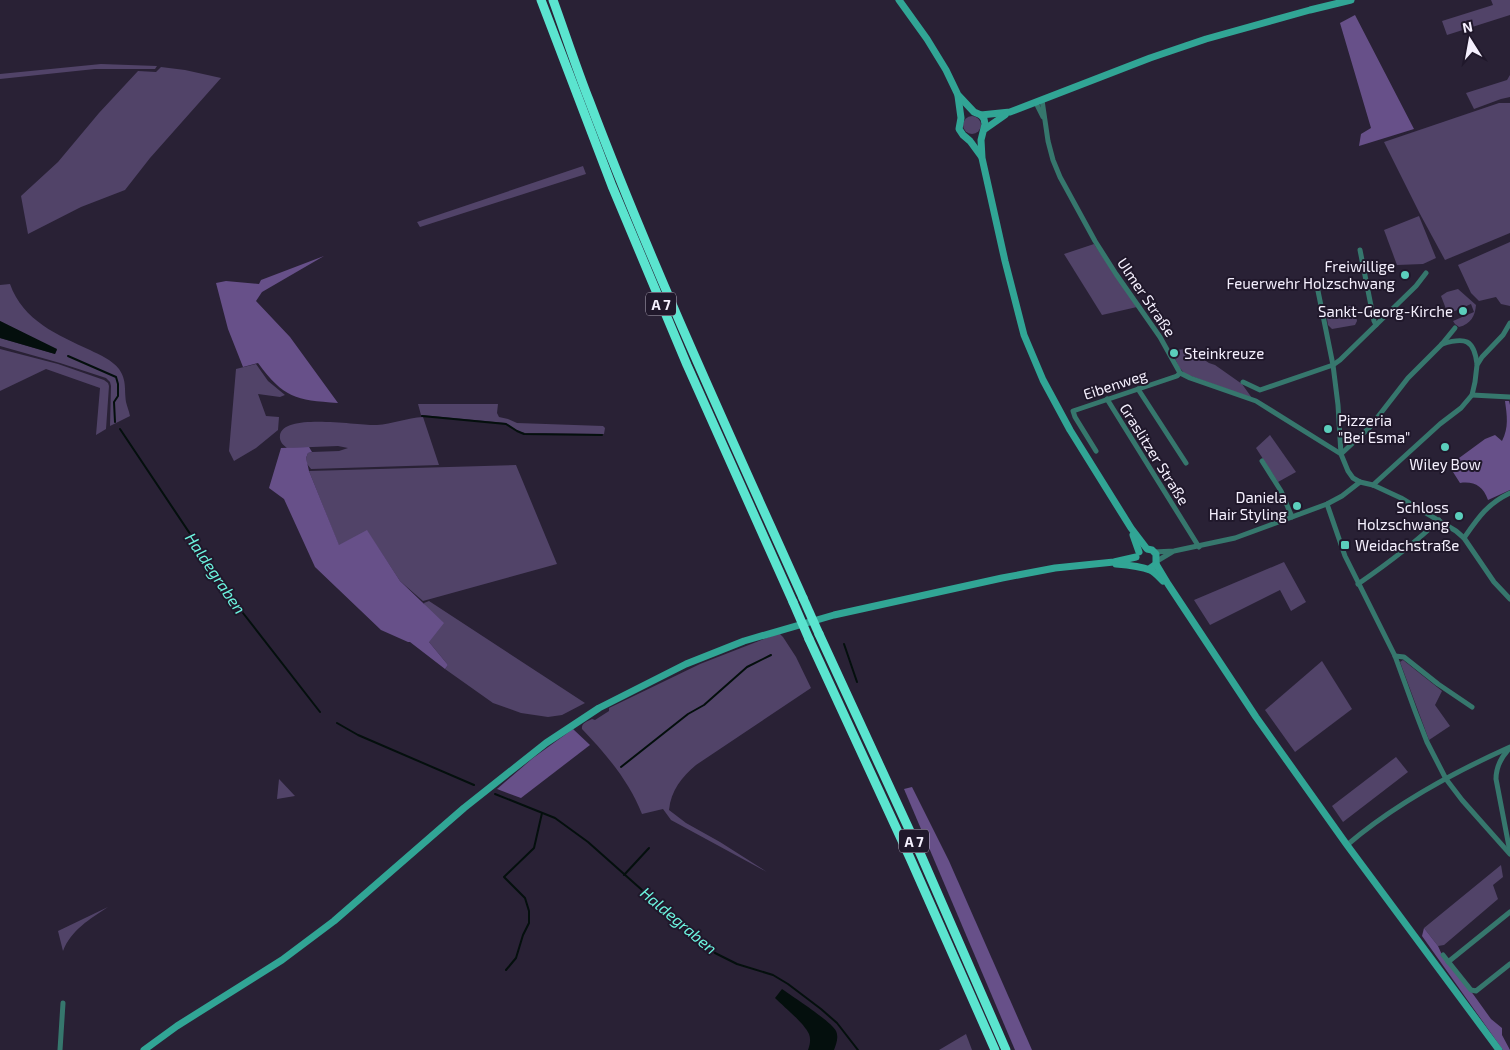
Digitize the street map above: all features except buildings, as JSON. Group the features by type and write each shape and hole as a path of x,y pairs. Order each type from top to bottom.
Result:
{"highway":[{"name":"A 7","path":"541,0 609,178 668,321 995,1050"},
{"name":"A 7","path":"553,0 589,100 698,365 802,598 920,853 1006,1050"}],"main road":[{"path":"899,0 927,39 946,70 958,95 961,118 959,129 982,158"},
{"path":"966,138 975,138 1010,112 1150,58 1206,39 1351,0"},
{"path":"958,95 984,119 982,158 1016,304 1030,348 1043,380 1070,430 1131,528 1150,550 1168,584 1250,709 1347,846 1499,1050"},
{"path":"961,118 969,112 977,114 1010,112"},
{"path":"1131,528 1139,566"},
{"path":"144,1050 177,1026 282,960 319,932 402,863 464,808 523,760 570,726 599,708 686,664 744,641 834,615 1002,578 1055,568 1106,562 1150,550"},
{"path":"1106,562 1149,569 1168,584"},
{"path":"1149,569 1156,562"}],"street":[{"name":"Ulmer Straße","path":"1039,101 1053,160 1060,177 1116,274 1160,336 1180,373"},
{"path":"1360,250 1376,325"},
{"path":"1243,382 1260,390 1333,365 1416,286 1426,273"},
{"path":"1317,286 1333,365 1341,454 1348,471 1360,482 1373,485 1401,498 1456,530 1464,538 1494,582 1510,599"},
{"path":"1477,365 1503,335 1510,323"},
{"path":"1341,454 1370,427 1408,378 1455,328"},
{"path":"1442,344 1456,340 1465,340 1474,348 1488,351"},
{"path":"1373,485 1440,424 1461,408 1472,395 1477,365 1474,348"},
{"name":"Eibenweg","path":"1096,451 1073,411 1178,376 1180,373"},
{"path":"1180,373 1256,402 1341,454"},
{"path":"1138,389 1186,463"},
{"path":"1472,395 1510,397"},
{"name":"Graslitzer Straße","path":"1106,400 1199,547"},
{"path":"1262,461 1281,492 1292,517"},
{"path":"1150,550 1174,552 1235,538 1327,504 1342,496 1360,482"},
{"path":"1464,538 1477,518 1489,505 1510,493"},
{"path":"1327,504 1345,556 1395,656 1417,717 1446,779 1510,853"},
{"path":"1358,584 1396,558 1421,538 1439,520"},
{"path":"1156,562 1174,552"},
{"path":"1395,656 1404,657 1438,684 1472,707"},
{"path":"1347,846 1414,797 1510,747"},
{"path":"1510,747 1503,755 1496,771 1496,780 1510,853"},
{"path":"1448,962 1510,912"},
{"path":"1443,955 1472,990 1476,991 1510,964"},
{"path":"60,1050 63,1003"}],"shaded area":[{"path":"1491,0 1510,0 1510,15 1447,35 1442,21 1493,5"},
{"path":"1355,15 1414,129 1359,146 1361,134 1371,128 1340,23"},
{"path":"101,64 157,66 155,69 95,69 0,79 0,74"},
{"path":"161,67 221,78 150,158 125,190 81,207 28,234 21,196 58,162 99,113 138,71 156,72"},
{"path":"1510,75 1510,97 1474,109 1466,93 1507,80"},
{"path":"1499,103 1510,103 1510,233 1445,260 1384,142"},
{"path":"972,116 978,119 981,125 978,131 972,134 966,131 963,125 966,119"},
{"path":"583,166 586,174 420,227 417,222"},
{"path":"1419,216 1436,258 1423,264 1397,265 1384,230"},
{"path":"1510,242 1510,306 1501,304 1496,297 1479,301 1471,293 1458,265"},
{"path":"1094,244 1137,307 1102,315 1064,254"},
{"path":"324,256 262,292 256,301 290,337 338,403 311,400 292,395 275,384 258,363 243,367 228,329 216,283 226,281 259,284 261,280"},
{"path":"10,284 23,308 43,325 66,339 109,360 119,369 125,385 126,402 130,416 110,426 111,386 106,378 0,346 0,338 55,354 57,350 0,321 0,285"},
{"path":"1458,289 1476,305 1475,313 1472,319 1467,324 1459,327 1453,321 1474,312 1471,304 1448,314 1441,296"},
{"path":"1351,306 1355,308 1357,321 1355,325 1332,329 1328,325 1326,312"},
{"path":"0,321 57,349 55,354 0,338"},
{"path":"0,349 58,364 108,383 106,429 96,435 100,388 46,369 0,391"},
{"path":"1188,349 1242,384 1252,398 1185,374 1179,367 1172,352 1174,350"},
{"path":"256,364 268,381 285,395 280,397 258,394 266,416 279,417 278,430 256,448 234,461 229,451 236,369"},
{"path":"1505,401 1509,401 1510,405 1510,490 1488,500 1481,488 1470,483 1460,483 1453,472 1455,461 1485,439 1495,435 1502,441 1507,426"},
{"path":"418,404 498,404 497,413 499,417 517,423 603,426 605,428 604,434 525,433 517,431 506,423 421,415"},
{"path":"423,417 439,465 311,469 307,464 306,458 308,453 339,451 348,448 338,446 287,448 280,439 280,435 285,428 294,424 323,422 377,425"},
{"path":"1270,435 1296,472 1278,482 1256,448"},
{"path":"309,447 312,452 308,453 306,458 309,471 339,545 367,530 400,581 444,623 429,642 448,665 445,669 410,642 381,630 315,567 284,499 269,488 281,448"},
{"path":"516,465 557,564 423,601 400,581 367,531 339,546 309,471"},
{"path":"1284,562 1306,602 1291,611 1280,590 1210,625 1194,600"},
{"path":"429,601 585,703 562,715 548,717 521,713 493,703 445,669 448,665 429,642 424,603"},
{"path":"777,634 783,637 796,657 811,688 696,765 678,784 672,796 669,810 686,823 767,872 671,820 663,809 642,814 624,779 582,727 587,721 595,720 609,711 609,708 700,664"},
{"path":"1403,660 1442,691 1435,705 1450,726 1429,740 1400,662"},
{"path":"1322,661 1352,709 1295,752 1265,710"},
{"path":"573,729 590,745 521,798 497,789 533,758"},
{"path":"1396,757 1408,772 1343,822 1332,806"},
{"path":"279,779 295,796 277,799"},
{"path":"912,787 949,861 1032,1050 1015,1050 904,789"},
{"path":"1501,865 1503,877 1493,885 1498,899 1444,945 1438,946 1424,928"},
{"path":"108,907 76,931 63,951 58,931"},
{"path":"1424,928 1438,946 1443,957 1491,1019 1502,1028 1502,1035 1510,1050 1503,1050 1422,936"},
{"path":"782,989 820,1015 833,1027 837,1036 834,1050 808,1050 810,1044 809,1034 798,1020 775,998"},
{"path":"966,1034 972,1050 939,1050"}],"waterway":[{"name":"Haldegraben","path":"68,356 116,377 118,396 114,402 115,422"},
{"path":"422,416 506,424 524,434 602,435"},
{"name":"Haldegraben","path":"120,429 243,613 320,712"},
{"path":"844,644 857,682"},
{"path":"621,767 688,714 704,705 747,667 771,655"},
{"name":"Haldegraben","path":"337,723 358,735 474,785"},
{"name":"Haldegraben","path":"495,794 555,818 588,842 715,953 737,964 773,975 821,1009 837,1023 858,1050"},
{"path":"506,970 516,958 529,923 529,911 525,898 504,877 534,848 542,813"},
{"path":"624,875 649,848"}],"place":[{"name":"Freiwillige Feuerwehr Holzschwang","path":"1405,275"},
{"name":"Sankt-Georg-Kirche","path":"1463,311"},
{"name":"Steinkreuze","path":"1174,353"},
{"name":"Pizzeria \"Bei Esma\"","path":"1328,429"},
{"name":"Wiley Bow","path":"1445,447"},
{"name":"Daniela Hair Styling","path":"1297,506"},
{"name":"Schloss Holzschwang","path":"1459,516"},
{"name":"Weidachstraße","path":"1345,545"}]}
